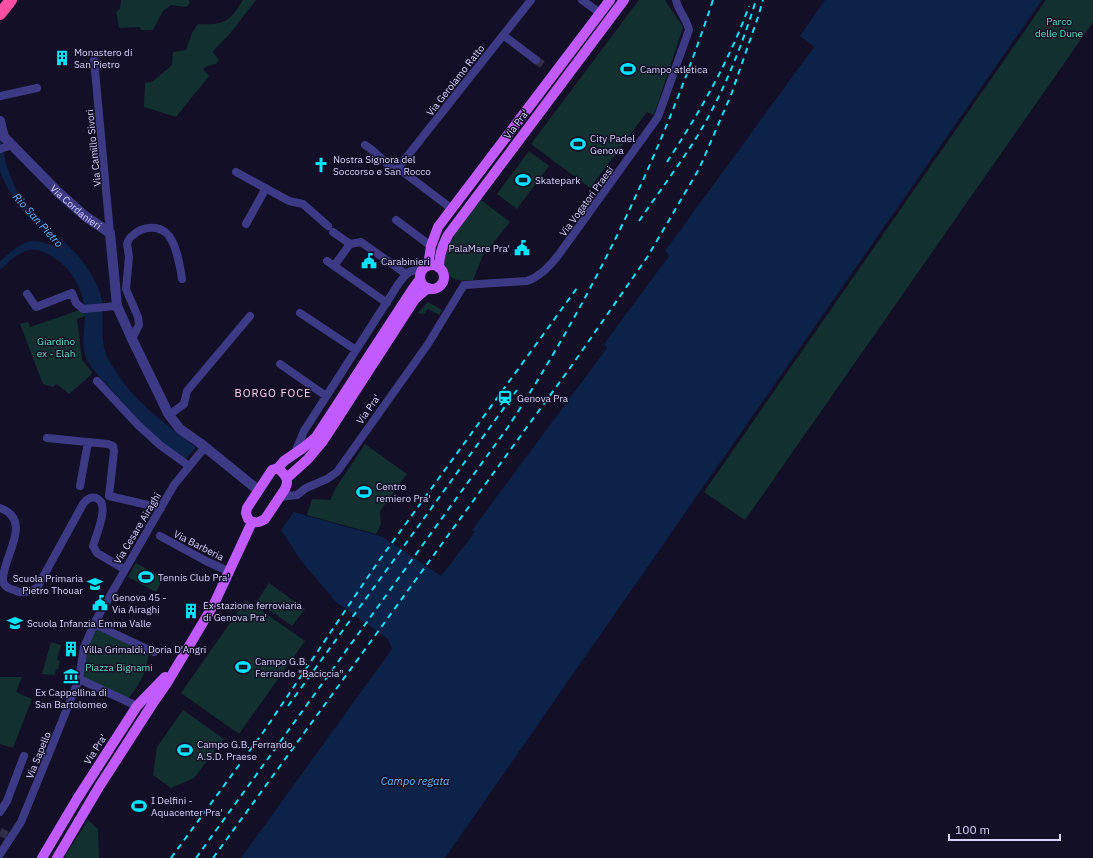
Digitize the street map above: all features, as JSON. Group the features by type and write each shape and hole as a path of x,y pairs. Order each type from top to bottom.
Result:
{"highway":[{"path":"1,13 11,0"}],"main road":[{"name":"Via Pra'","path":"426,267 431,246 438,227 610,0"},
{"name":"Via Pra'","path":"439,268 443,244 448,235 624,0"},
{"path":"252,522 248,520 246,514 247,508 258,490 272,470 278,468 284,461 316,437 420,279 421,273 426,267 434,266 439,268 443,276 441,284 434,289 423,285 420,279"},
{"name":"Via Pra'","path":"57,858 99,787 167,683 214,604 252,522 260,522 265,519 280,497 287,481 323,441 415,299 428,288"},
{"path":"278,468 287,481"},
{"name":"Via Pra'","path":"42,858 77,799 137,706 179,663"}],"street":[{"name":"Via Gerolamo Ratto","path":"396,169 531,0"},
{"path":"582,0 600,13"},
{"name":"Via Vogatori Praesi","path":"464,285 527,280 534,278 544,272 567,244 658,117 689,30 688,23 678,7 676,0"},
{"path":"503,35 536,60"},
{"name":"Via Camillo Sivori","path":"94,60 110,233"},
{"path":"0,96 37,88"},
{"name":"Via Cordanieri","path":"0,121 5,147 85,216 110,233 117,306 169,415 180,429 205,447 258,490"},
{"path":"365,145 452,209"},
{"path":"236,172 289,201 303,204 331,230 350,244"},
{"path":"246,224 266,188"},
{"path":"396,220 431,246"},
{"path":"132,340 139,325 138,317 126,289 129,257 127,244 132,236 149,227 160,230 170,237 178,259 182,279"},
{"path":"387,303 333,265 350,244 361,242 406,274"},
{"path":"294,455 304,431 406,274 411,271 423,270 426,267"},
{"name":"Via Pra'","path":"280,497 297,494 327,479 337,472 428,344 464,285"},
{"path":"27,294 36,307 72,293 76,303 83,309 117,306"},
{"path":"300,313 356,350"},
{"path":"169,415 184,404 187,391 250,316"},
{"path":"280,364 326,396"},
{"path":"97,381 138,425 160,445 189,466"},
{"path":"47,438 108,444 113,446 114,451 109,496 161,508"},
{"path":"80,486 88,442"},
{"name":"Via Cesare Airaghi","path":"79,679 84,647 94,624 124,569 174,486 205,447"},
{"path":"287,481 296,490 302,491"},
{"path":"0,508 7,511 14,517 16,526 15,538 6,562 1,584 17,592 32,591 37,588 83,504 87,499 94,497 100,500 103,504 103,511 93,546 94,549 97,553 124,569"},
{"name":"Via Barberia","path":"160,536 230,572"},
{"path":"94,624 154,652"},
{"path":"79,679 147,712"},
{"name":"Via Sapello","path":"0,854 9,836 23,818 79,679"},
{"name":"Via Sapello","path":"1,808 7,801 24,756"}],"green space":[{"path":"121,0 189,0 190,3 186,7 171,5 163,11 153,30 141,30 140,27 119,28 116,12 120,9"},
{"path":"243,0 256,0 228,36 213,52 219,60 216,64 207,66 203,69 209,76 176,117 144,107 145,83 152,82 172,65 173,52 186,50 192,33 198,24 214,24 225,21 234,14"},
{"name":"Campo atletica","path":"639,0 665,0 683,27 654,115 647,112 590,188 531,144"},
{"name":"Parco delle Dune","path":"1046,0 1093,0 1093,22 745,520 704,492"},
{"name":"Skatepark","path":"529,151 549,166 517,209 497,194"},
{"path":"481,200 510,222 483,255 473,280 457,280 451,277 447,270 445,255 455,234"},
{"path":"428,302 442,310 439,315 428,309 424,314 418,313"},
{"name":"Giardino ex - Elah","path":"77,311 85,311 85,316 77,319 82,360 92,372 90,376 69,394 57,384 53,387 43,384 20,324 28,322 30,327"},
{"name":"Centro remiero Pra'","path":"365,444 407,474 380,511 381,524 376,534 307,515 312,499 330,500 337,486"},
{"name":"Tennis Club Pra'","path":"136,563 163,578 156,592 128,577"},
{"path":"269,583 305,609 292,626 257,601"},
{"name":"Campo G.B. Ferrando \"Baciccia\"","path":"246,600 305,641 239,734 181,693"},
{"name":"Piazza Bignami","path":"96,629 149,654 142,678 128,699 83,677 86,647"},
{"path":"51,642 61,645 57,660 60,661 58,669 56,669 55,675 42,674"},
{"path":"0,677 22,677 16,692 32,699 13,748 0,744"},
{"name":"Campo G.B. Ferrando A.S.D. Praese","path":"183,710 224,739 194,778 171,788 153,775 157,747"},
{"path":"88,820 98,829 99,858 64,858"}],"water":[{"name":"Campo regata","path":"825,0 1042,0 445,858 241,858 392,649 388,639 336,602 302,562 281,530 294,512 383,537 441,576 475,532 472,530 607,348 604,344 669,256 665,251 814,47 800,36"},
{"name":"Rio San Pietro","path":"0,137 7,167 19,197 79,257 97,285 102,302 103,342 108,360 123,382 142,403 162,421 196,447 186,459 162,442 146,427 89,364 83,345 85,308 83,299 76,282 65,267 58,260 42,251 29,250 17,255 0,270 0,261 15,248 24,243 38,241 53,245 55,243 34,224 15,202 2,177 0,171"}],"tunnel":[{"path":"536,60 546,67"},
{"path":"0,832 7,835"}],"railway":[{"path":"196,858 508,427 540,377 598,273 649,166 672,112 713,0"},
{"path":"639,221 693,143 713,109 737,55 756,0"},
{"path":"213,858 570,368 648,256 699,169 731,95 763,0"},
{"path":"667,162 723,67 749,6"},
{"path":"171,858 264,731 378,562 577,288"},
{"path":"288,706 517,390"}],"place":[{"name":"Monastero di San Pietro","path":"62,58"},
{"name":"Campo atletica","path":"628,69"},
{"name":"City Padel Genova","path":"578,144"},
{"name":"Nostra Signora del Soccorso e San Rocco","path":"321,165"},
{"name":"Skatepark","path":"523,180"},
{"name":"PalaMare Pra'","path":"522,248"},
{"name":"Carabinieri","path":"369,261"},
{"name":"Genova Pra","path":"505,398"},
{"name":"Centro remiero Pra'","path":"364,492"},
{"name":"Tennis Club Pra'","path":"146,577"},
{"name":"Scuola Primaria Pietro Thouar","path":"95,584"},
{"name":"Genova 45 - Via Airaghi","path":"100,603"},
{"name":"Ex stazione ferroviaria di Genova Pra'","path":"191,611"},
{"name":"Scuola Infanzia Emma Valle","path":"15,623"},
{"name":"Villa Grimaldi, Doria D'Angri","path":"71,649"},
{"name":"Campo G.B. Ferrando \"Baciccia\"","path":"243,667"},
{"name":"Ex Cappellina di San Bartolomeo","path":"71,676"},
{"name":"Campo G.B. Ferrando A.S.D. Praese","path":"185,750"},
{"name":"I Delfini - Aquacenter Pra'","path":"139,806"}],"district":[{"name":"BORGO FOCE","path":"273,393"}]}
